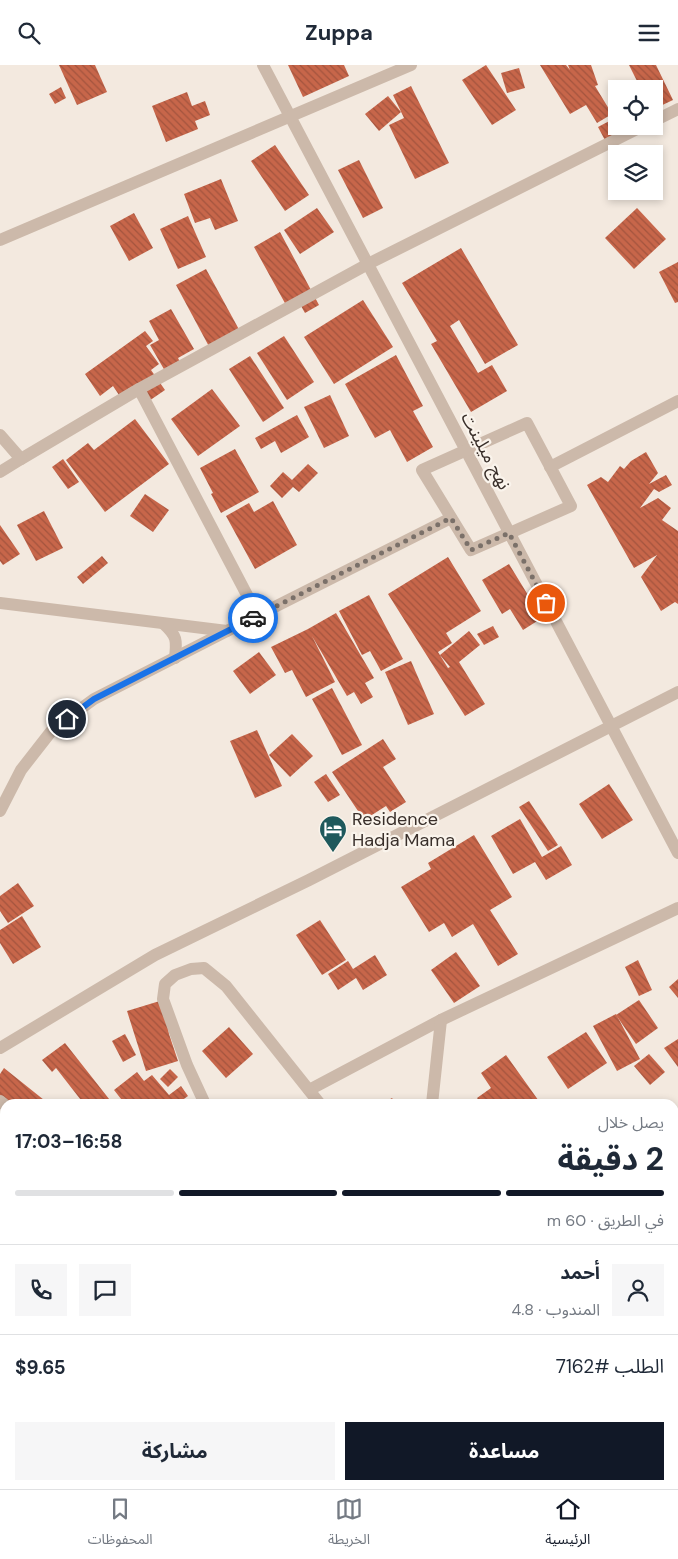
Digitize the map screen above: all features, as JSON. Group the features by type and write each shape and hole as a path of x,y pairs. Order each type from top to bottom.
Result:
{"street":[{"name":"نهج ميلينت","path":"263,65 678,853"},
{"path":"0,240 411,65"},
{"path":"663,116 678,109"},
{"path":"0,472 138,389 368,264 624,135"},
{"path":"138,389 258,616"},
{"path":"550,467 678,401"},
{"path":"527,423 550,467 571,506 471,550 422,470 465,449 527,423"},
{"path":"0,435 21,459"},
{"path":"0,811 21,770 53,729 94,699 451,518"},
{"path":"0,603 227,631"},
{"path":"164,623 174,633 176,642 175,658"},
{"path":"0,1048 155,955 309,880 678,692"},
{"path":"310,1090 441,1020 678,908"},
{"path":"203,1099 187,1065 163,999 165,984 175,975 191,969 204,968 226,986 316,1099"},
{"path":"433,1099 441,1020"}],"building":[{"path":"59,65 95,65 107,92 77,105"},
{"path":"288,65 344,65 349,76 303,97"},
{"path":"486,65 516,110 492,125 462,80"},
{"path":"540,65 566,65 570,70 568,65 591,65 598,85 595,86 608,107 608,116 597,123 586,105 570,114"},
{"path":"629,65 656,65 673,100 663,105 663,80 636,80"},
{"path":"519,68 525,88 507,93 501,73"},
{"path":"411,86 449,163 415,179 389,125 404,118 393,95"},
{"path":"61,87 66,98 55,104 49,94"},
{"path":"187,92 192,106 205,101 210,115 195,121 198,129 166,142 152,106"},
{"path":"388,96 401,112 379,131 365,114"},
{"path":"608,122 608,135 624,135 607,144 598,127"},
{"path":"275,145 309,195 285,211 251,161"},
{"path":"359,160 383,208 363,218 338,170"},
{"path":"221,179 238,221 215,230 210,218 195,223 184,194"},
{"path":"317,208 334,232 300,254 284,230"},
{"path":"637,208 666,239 634,269 605,238"},
{"path":"134,213 153,248 129,261 110,226"},
{"path":"188,216 206,257 178,269 160,229"},
{"path":"280,232 319,305 305,313 297,299 286,305 254,247"},
{"path":"461,248 518,345 485,364 459,320 450,326 478,373 492,365 507,391 471,412 431,344 437,341 402,283"},
{"path":"678,262 678,302 675,303 659,272"},
{"path":"206,269 242,335 212,352 176,285"},
{"path":"363,300 393,347 334,384 304,337"},
{"path":"171,309 194,349 178,358 180,362 165,371 150,345 159,340 149,321"},
{"path":"145,331 153,341 146,346 159,364 151,370 165,390 146,403 133,386 119,395 113,386 100,396 85,374"},
{"path":"284,336 314,382 287,400 257,353"},
{"path":"396,355 423,406 413,411 433,447 407,462 390,430 375,438 345,384"},
{"path":"250,356 284,408 263,422 229,369"},
{"path":"212,389 240,426 198,456 171,419"},
{"path":"330,395 349,436 324,448 304,407"},
{"path":"297,415 309,437 281,453 275,441 261,449 255,438"},
{"path":"135,419 169,464 105,512 66,460 88,443 94,450"},
{"path":"235,449 259,492 221,513 200,468"},
{"path":"646,452 658,473 649,484 666,475 672,485 659,492 654,489 640,508 658,498 671,508 662,520 678,531 678,604 675,602 661,611 641,577 657,555 634,568 587,485 601,477 608,482 620,466 624,469 631,461"},
{"path":"63,459 79,482 68,489 52,467"},
{"path":"308,464 318,473 299,492 293,487 282,498 270,486 283,472 292,480"},
{"path":"145,494 169,510 153,532 130,516"},
{"path":"273,501 297,545 255,569 226,516 249,503 254,512"},
{"path":"44,511 63,548 36,561 17,525"},
{"path":"0,525 20,554 3,565 0,561"},
{"path":"102,556 108,563 83,584 77,577"},
{"path":"448,557 481,611 446,633 452,643 438,652 448,668 450,667 440,655 469,631 480,645 459,662 485,704 465,716 388,594"},
{"path":"509,564 542,618 523,630 510,609 502,614 482,580"},
{"path":"369,595 403,659 381,671 370,651 362,655 339,611"},
{"path":"336,613 374,678 365,683 373,697 361,704 354,692 347,696 312,636 335,682 306,697 292,670 285,673 271,647"},
{"path":"493,626 499,637 484,645 477,634"},
{"path":"259,652 276,675 250,694 233,671"},
{"path":"411,661 434,714 408,725 385,672"},
{"path":"332,688 362,745 342,755 312,699"},
{"path":"257,730 282,786 255,798 230,741"},
{"path":"292,734 313,756 290,777 269,755"},
{"path":"383,739 396,759 383,767 406,802 390,812 386,806 364,820 332,772"},
{"path":"326,774 340,795 328,802 314,782"},
{"path":"609,784 633,820 602,839 579,804"},
{"path":"529,801 558,845 548,851 519,807"},
{"path":"520,819 542,857 561,846 572,865 546,880 535,862 513,874 491,836"},
{"path":"474,835 512,897 490,910 518,954 498,966 473,924 452,937 444,923 429,932 401,887 431,869 428,863"},
{"path":"18,883 34,906 8,923 0,911 0,896"},
{"path":"22,916 41,947 13,964 0,943 0,930"},
{"path":"320,920 346,960 322,975 296,935"},
{"path":"456,952 480,986 454,1003 431,970"},
{"path":"375,955 387,975 363,990 356,978 338,990 328,974 348,961 353,969"},
{"path":"638,960 652,990 639,996 625,967"},
{"path":"678,979 678,998 669,987"},
{"path":"163,1000 169,1034 178,1061 146,1071 127,1011"},
{"path":"639,1000 658,1028 636,1044 616,1015"},
{"path":"616,1014 640,1059 617,1071 593,1026"},
{"path":"229,1027 253,1054 226,1078 202,1051"},
{"path":"586,1032 607,1063 568,1089 547,1057"},
{"path":"125,1034 136,1055 123,1062 112,1041"},
{"path":"678,1039 678,1067 664,1048"},
{"path":"65,1043 109,1099 80,1099 56,1068 52,1072 42,1060"},
{"path":"649,1054 665,1072 650,1085 634,1066"},
{"path":"506,1055 537,1099 478,1099 491,1088 481,1073"},
{"path":"4,1068 43,1099 1,1099 0,1074"},
{"path":"170,1069 178,1077 168,1087 160,1079"},
{"path":"137,1072 144,1081 152,1075 169,1095 181,1086 188,1096 184,1099 121,1099 114,1090"}],"way so far":[{"path":"253,618 451,518 471,550 509,533 546,603"}],"place":[{"name":"Residence Hadja Mama","path":"333,853"}],"route":[{"path":"67,719 94,699 253,618"}]}
